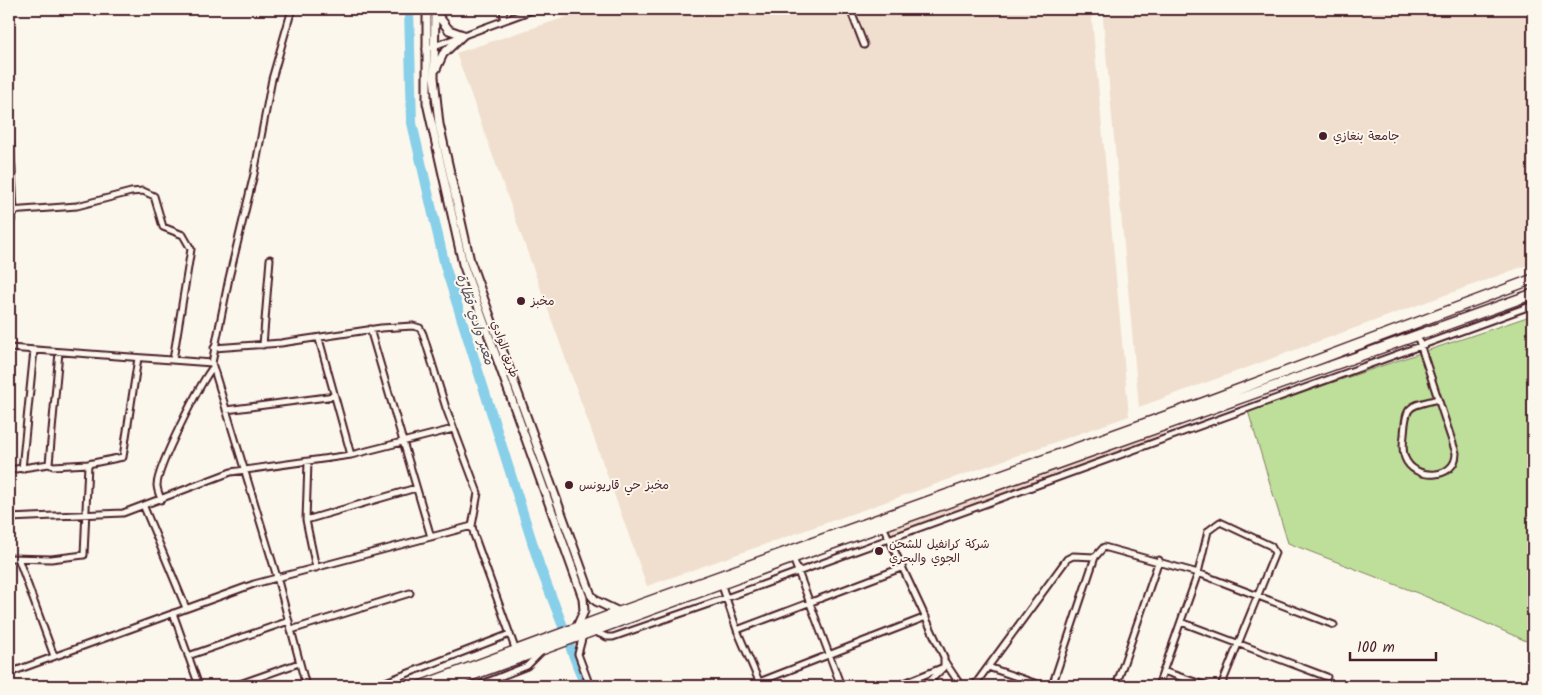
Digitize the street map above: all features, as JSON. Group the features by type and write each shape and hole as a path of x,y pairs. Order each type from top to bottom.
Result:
{"highway":[{"path":"448,685 546,647 619,612 1205,402 1533,279"},
{"path":"420,686 516,651 580,632 593,631 626,620 793,558 1533,294"}],"main road":[{"name":"طريق الوادي","path":"427,9 427,103 431,128 463,264 533,437 591,595"},
{"name":"طريق الوادي","path":"435,10 434,77 439,124 476,293"},
{"path":"434,77 443,54 463,35 449,30 435,10"},
{"name":"طريق الوادي","path":"507,376 525,439 584,598"},
{"path":"525,439 533,437"},
{"path":"580,632 584,611 584,598 591,595 596,601 619,612"}],"street":[{"path":"161,500 157,486 165,462 212,365 214,348 254,174 272,79 292,9"},
{"path":"504,9 504,20"},
{"path":"426,49 536,9"},
{"path":"850,9 864,45"},
{"path":"9,112 11,211 9,228"},
{"path":"11,211 77,206 131,192 143,191 154,196 163,227 183,236 192,249 173,360"},
{"path":"264,345 270,259"},
{"path":"593,631 607,637 726,598 1533,306"},
{"path":"214,348 264,345 370,329 413,326 422,331 453,429 478,493 472,526 516,651"},
{"path":"370,329 431,537"},
{"path":"1417,334 1420,346 1438,399 1456,457 1454,464 1446,472 1423,474 1412,468 1404,457 1406,415 1412,407 1438,399"},
{"path":"319,338 351,455"},
{"path":"9,348 173,360 212,365"},
{"path":"22,469 34,350"},
{"path":"49,464 59,352"},
{"path":"9,493 9,470 49,464 53,466 88,464 123,457 138,358"},
{"path":"212,365 277,577 306,686"},
{"path":"226,410 335,396"},
{"path":"9,518 123,513 144,507 218,477 245,470 351,455 453,429"},
{"path":"308,462 306,520 316,568"},
{"path":"9,558 51,559 83,556 85,553 88,464"},
{"path":"1047,467 1051,479"},
{"path":"306,520 416,488"},
{"path":"144,507 186,608"},
{"path":"1158,686 1198,573 1208,531 1214,524 1220,522 1274,549 1275,554 1221,686"},
{"path":"9,674 172,613 277,577 472,526"},
{"path":"883,526 901,568 926,617 945,664 961,686"},
{"path":"1052,686 1095,557 1104,547 1158,560 1198,573 1258,594 1334,625"},
{"path":"974,686 1068,559 1073,556 1095,557"},
{"path":"18,558 54,656"},
{"path":"793,558 841,686"},
{"path":"1116,686 1158,560"},
{"path":"737,630 901,568"},
{"path":"721,584 737,630 760,684 926,617"},
{"path":"291,630 410,593"},
{"path":"172,613 199,686"},
{"path":"626,620 630,631"},
{"path":"188,656 289,621"},
{"path":"1181,622 1327,677"},
{"path":"580,632 578,654 590,686"},
{"path":"375,686 510,634"},
{"path":"478,686 527,666 546,647"},
{"path":"234,686 299,663"},
{"path":"897,686 945,664"},
{"path":"925,686 945,664"},
{"path":"988,667 1043,686"},
{"path":"1163,671 1207,686"}],"shaded area":[{"path":"591,9 1091,9 1129,416 647,586 456,53"},
{"name":"جامعة بنغازي","path":"1102,9 1533,9 1533,263 1139,407"},
{"path":"1161,430 1165,440 891,542 884,527"}],"green space":[{"path":"1533,315 1533,644 1420,594 1288,543 1248,411"}],"waterway":[{"name":"معبر وادي قطّارة","path":"409,9 412,123 445,266 540,567 564,629"},
{"name":"معبر وادي قطّارة","path":"571,649 585,686"}],"place":[{"name":"جامعة بنغازي","path":"1323,136"},
{"name":"مخبز","path":"521,301"},
{"name":"مخبز حي قاريونس","path":"569,485"},
{"name":"شركة كرانفيل للشحن الجوي والبحري","path":"879,551"}]}
